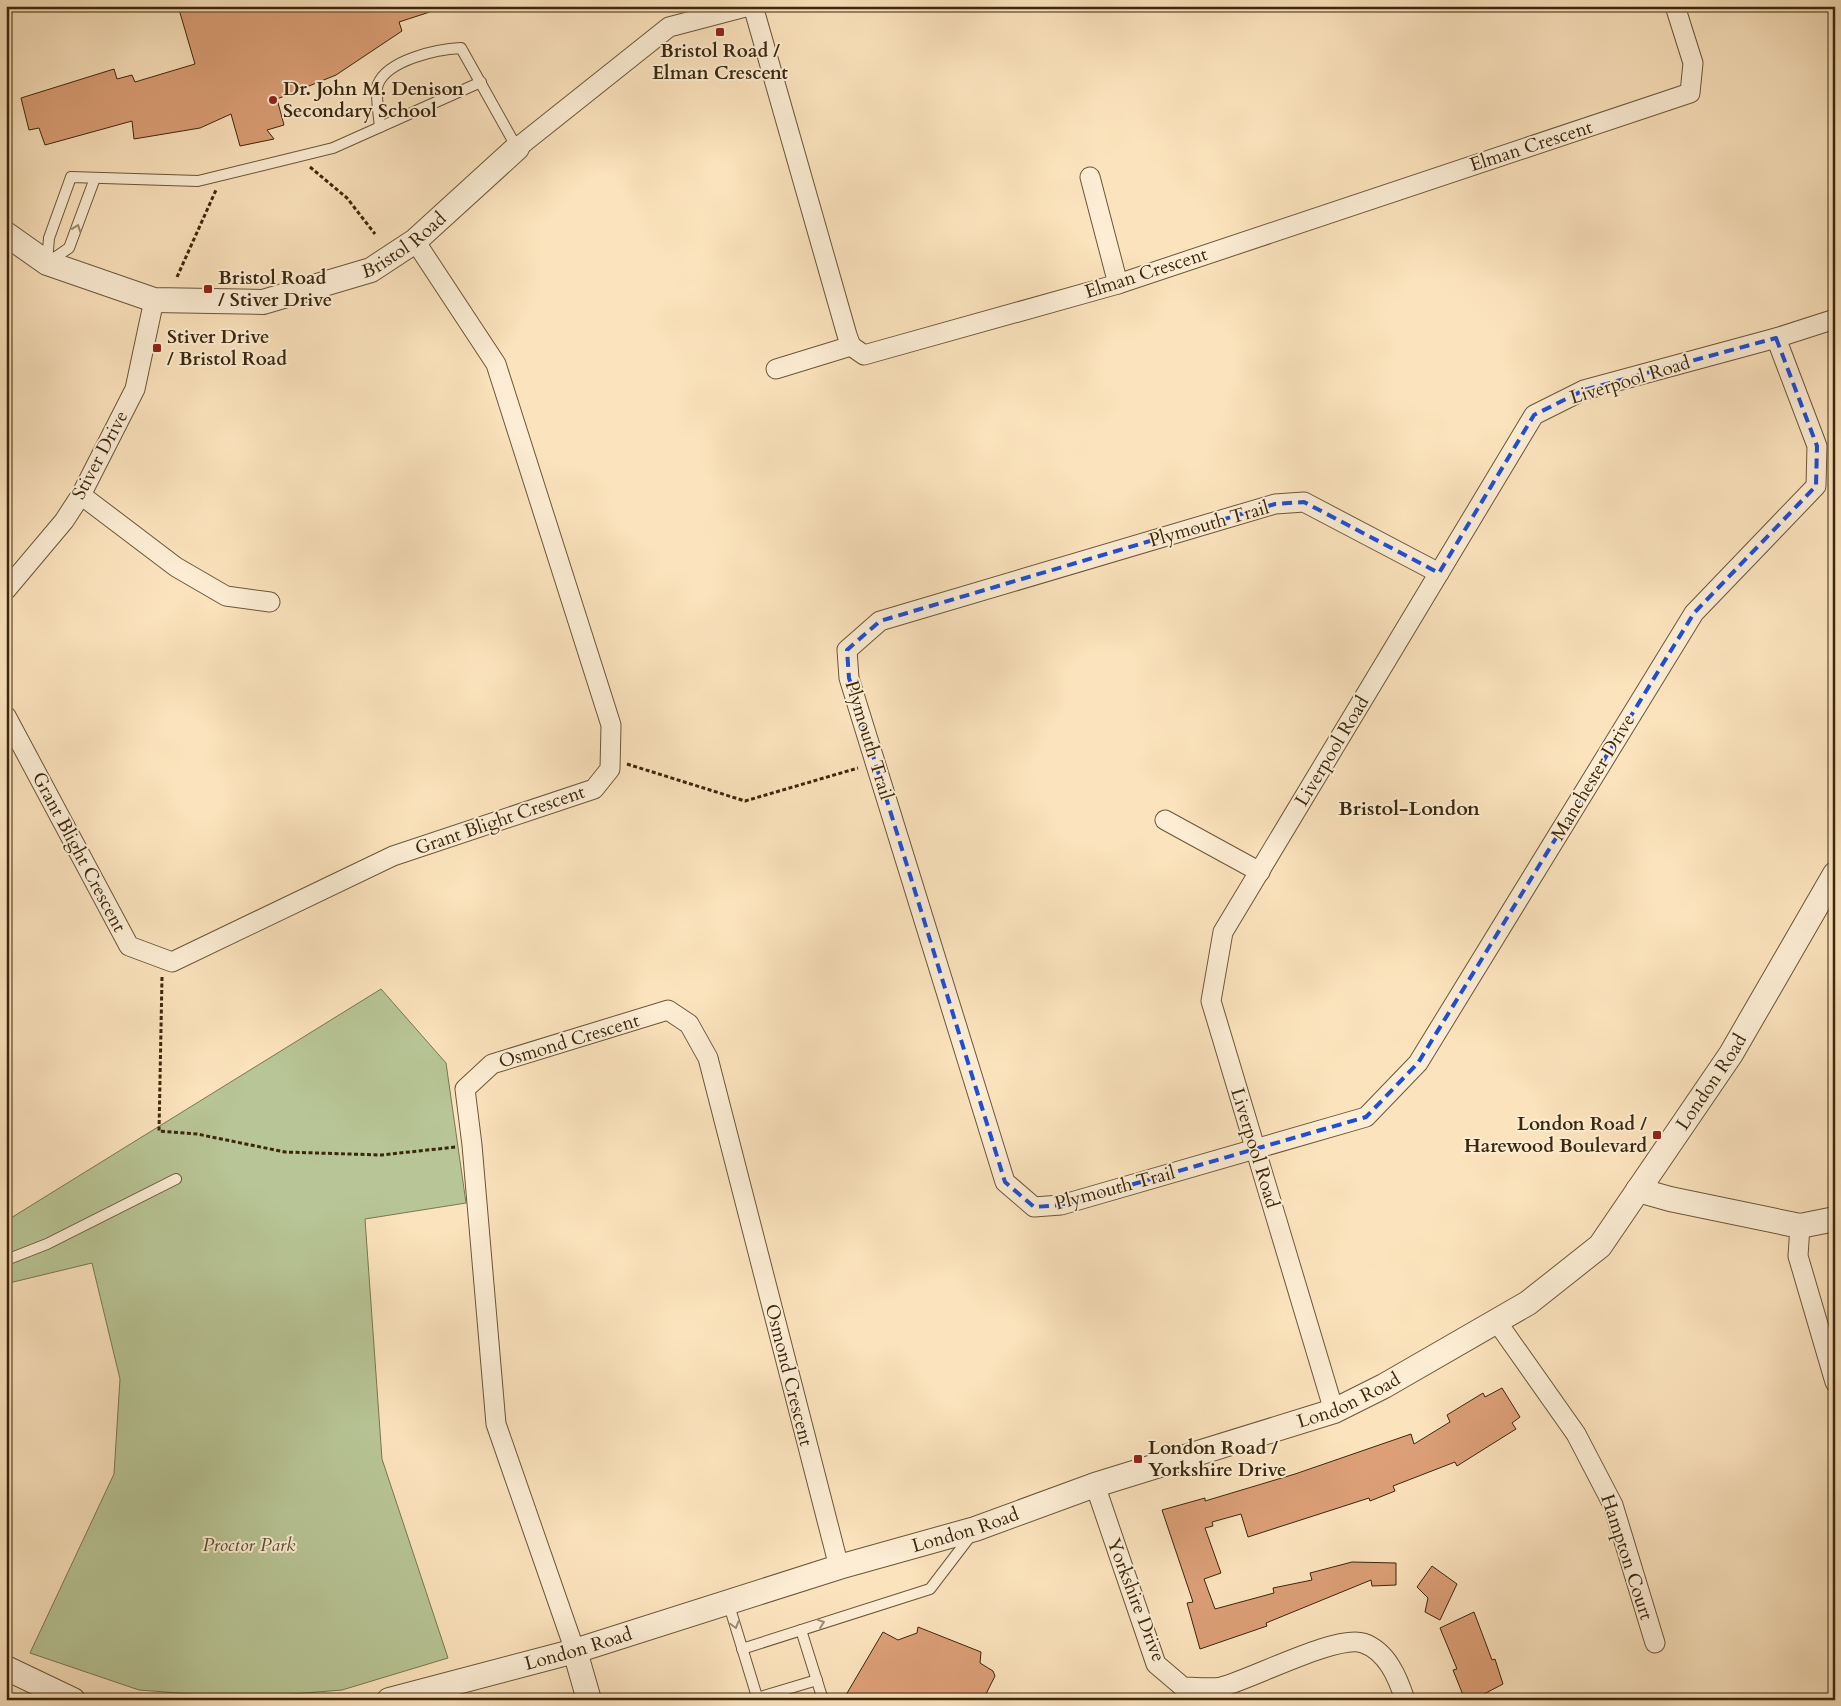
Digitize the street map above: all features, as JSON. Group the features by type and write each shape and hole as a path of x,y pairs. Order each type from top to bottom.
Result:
{"street":[{"name":"Bristol Road","path":"6,234 47,264 154,300 263,302 371,270 416,241 517,148 670,28 751,6"},
{"path":"751,6 851,346 776,368"},
{"name":"Elman Crescent","path":"851,346 864,354 1118,284 1690,93 1693,63 1674,6"},
{"path":"1090,177 1118,284"},
{"name":"Grant Blight Crescent","path":"6,716 129,946 172,962 393,856 594,789 610,770 612,725 496,364 416,241"},
{"name":"Stiver Drive","path":"6,590 64,521 81,495 135,389 154,300"},
{"name":"Liverpool Road","path":"1334,1411 1212,1002 1223,932 1534,415 1584,390 1776,338 1835,319"},
{"name":"Manchester Drive","path":"1255,1147 1366,1117 1418,1063 1694,613 1816,486 1817,446 1776,338"},
{"path":"81,495 176,567 226,596 270,602"},
{"name":"Plymouth Trail","path":"1255,1147 1061,1205 1034,1207 1005,1182 849,678 847,650 880,621 1275,504 1304,502 1438,573"},
{"path":"1165,820 1260,872"},
{"name":"London Road","path":"390,1700 575,1651 839,1567 976,1529 1095,1485 1334,1411 1384,1386 1496,1322 1528,1303 1600,1246 1731,1054 1835,874"},
{"name":"Osmond Crescent","path":"575,1651 496,1424 472,1145 465,1089 492,1064 668,1010 689,1024 708,1058 839,1567"},
{"path":"1638,1190 1670,1199 1800,1226 1835,1219"},
{"path":"1800,1226 1798,1256 1835,1382"},
{"name":"Hampton Court","path":"1496,1322 1576,1434 1613,1505 1655,1643"},
{"name":"Yorkshire Drive","path":"1095,1485 1156,1664 1183,1687 1220,1687 1333,1645 1362,1643 1384,1656 1399,1681 1405,1700"},
{"path":"575,1651 589,1700"},
{"path":"6,1668 73,1700"}],"lane":[{"path":"380,127 378,86 389,69 440,49 461,48 517,148"},
{"path":"47,264 49,238 71,177 198,182 332,148 481,82"},
{"path":"47,264 70,248 95,178"},
{"path":"6,1260 46,1244 176,1179"},
{"path":"742,1649 930,1588 976,1529"},
{"path":"728,1602 757,1699 817,1680"},
{"path":"801,1630 823,1700"}],"path":[{"path":"298,157 347,198 374,234"},
{"path":"177,278 222,176"},
{"path":"610,759 745,801 875,763"},
{"path":"162,958 159,1130 197,1134 285,1152 381,1156 472,1145"}],"highlighted area":[{"path":"1776,338 1817,446 1816,486 1694,613 1418,1063 1366,1117 1061,1205 1034,1207 1005,1182 849,678 847,650 880,621 1275,504 1304,502 1439,573 1534,415 1584,390"}],"green space":[{"name":"Proctor Park","path":"381,989 446,1063 466,1203 365,1219 382,1459 448,1658 342,1690 244,1698 139,1690 30,1653 114,1474 120,1379 92,1263 9,1283 6,1273 6,1221"}],"building":[{"path":"178,6 438,6 439,9 399,22 402,31 336,75 277,99 284,125 267,130 274,139 240,146 231,114 200,128 134,139 132,121 45,145 39,128 29,130 21,98 114,69 117,79 132,75 135,82 195,64"},
{"path":"1502,1388 1520,1417 1512,1423 1516,1429 1457,1466 1455,1462 1393,1486 1395,1491 1370,1501 1369,1498 1248,1537 1241,1514 1212,1522 1213,1526 1205,1528 1221,1573 1204,1579 1215,1609 1274,1593 1273,1588 1312,1580 1310,1573 1352,1562 1396,1563 1396,1585 1372,1586 1371,1580 1266,1623 1267,1626 1200,1649 1187,1603 1193,1602 1162,1510 1205,1498 1205,1501 1295,1474 1411,1434 1414,1444 1450,1422 1447,1415 1483,1393 1485,1397"},
{"path":"1432,1566 1457,1584 1440,1620 1425,1612 1428,1598 1417,1587"},
{"path":"1474,1612 1492,1660 1495,1659 1503,1684 1484,1694 1485,1700 1465,1700 1453,1670 1457,1669 1440,1628"},
{"path":"918,1627 981,1652 980,1663 993,1671 995,1676 983,1700 843,1700 883,1632 898,1640 917,1633"}],"place":[{"name":"Bristol Road / Elman Crescent","path":"720,32"},
{"name":"Dr. John M. Denison Secondary School","path":"273,100"},
{"name":"Bristol Road / Stiver Drive","path":"208,289"},
{"name":"Stiver Drive / Bristol Road","path":"157,348"},
{"name":"London Road / Harewood Boulevard","path":"1657,1135"},
{"name":"London Road / Yorkshire Drive","path":"1138,1459"}],"district":[{"name":"Bristol-London","path":"1409,808"}]}
